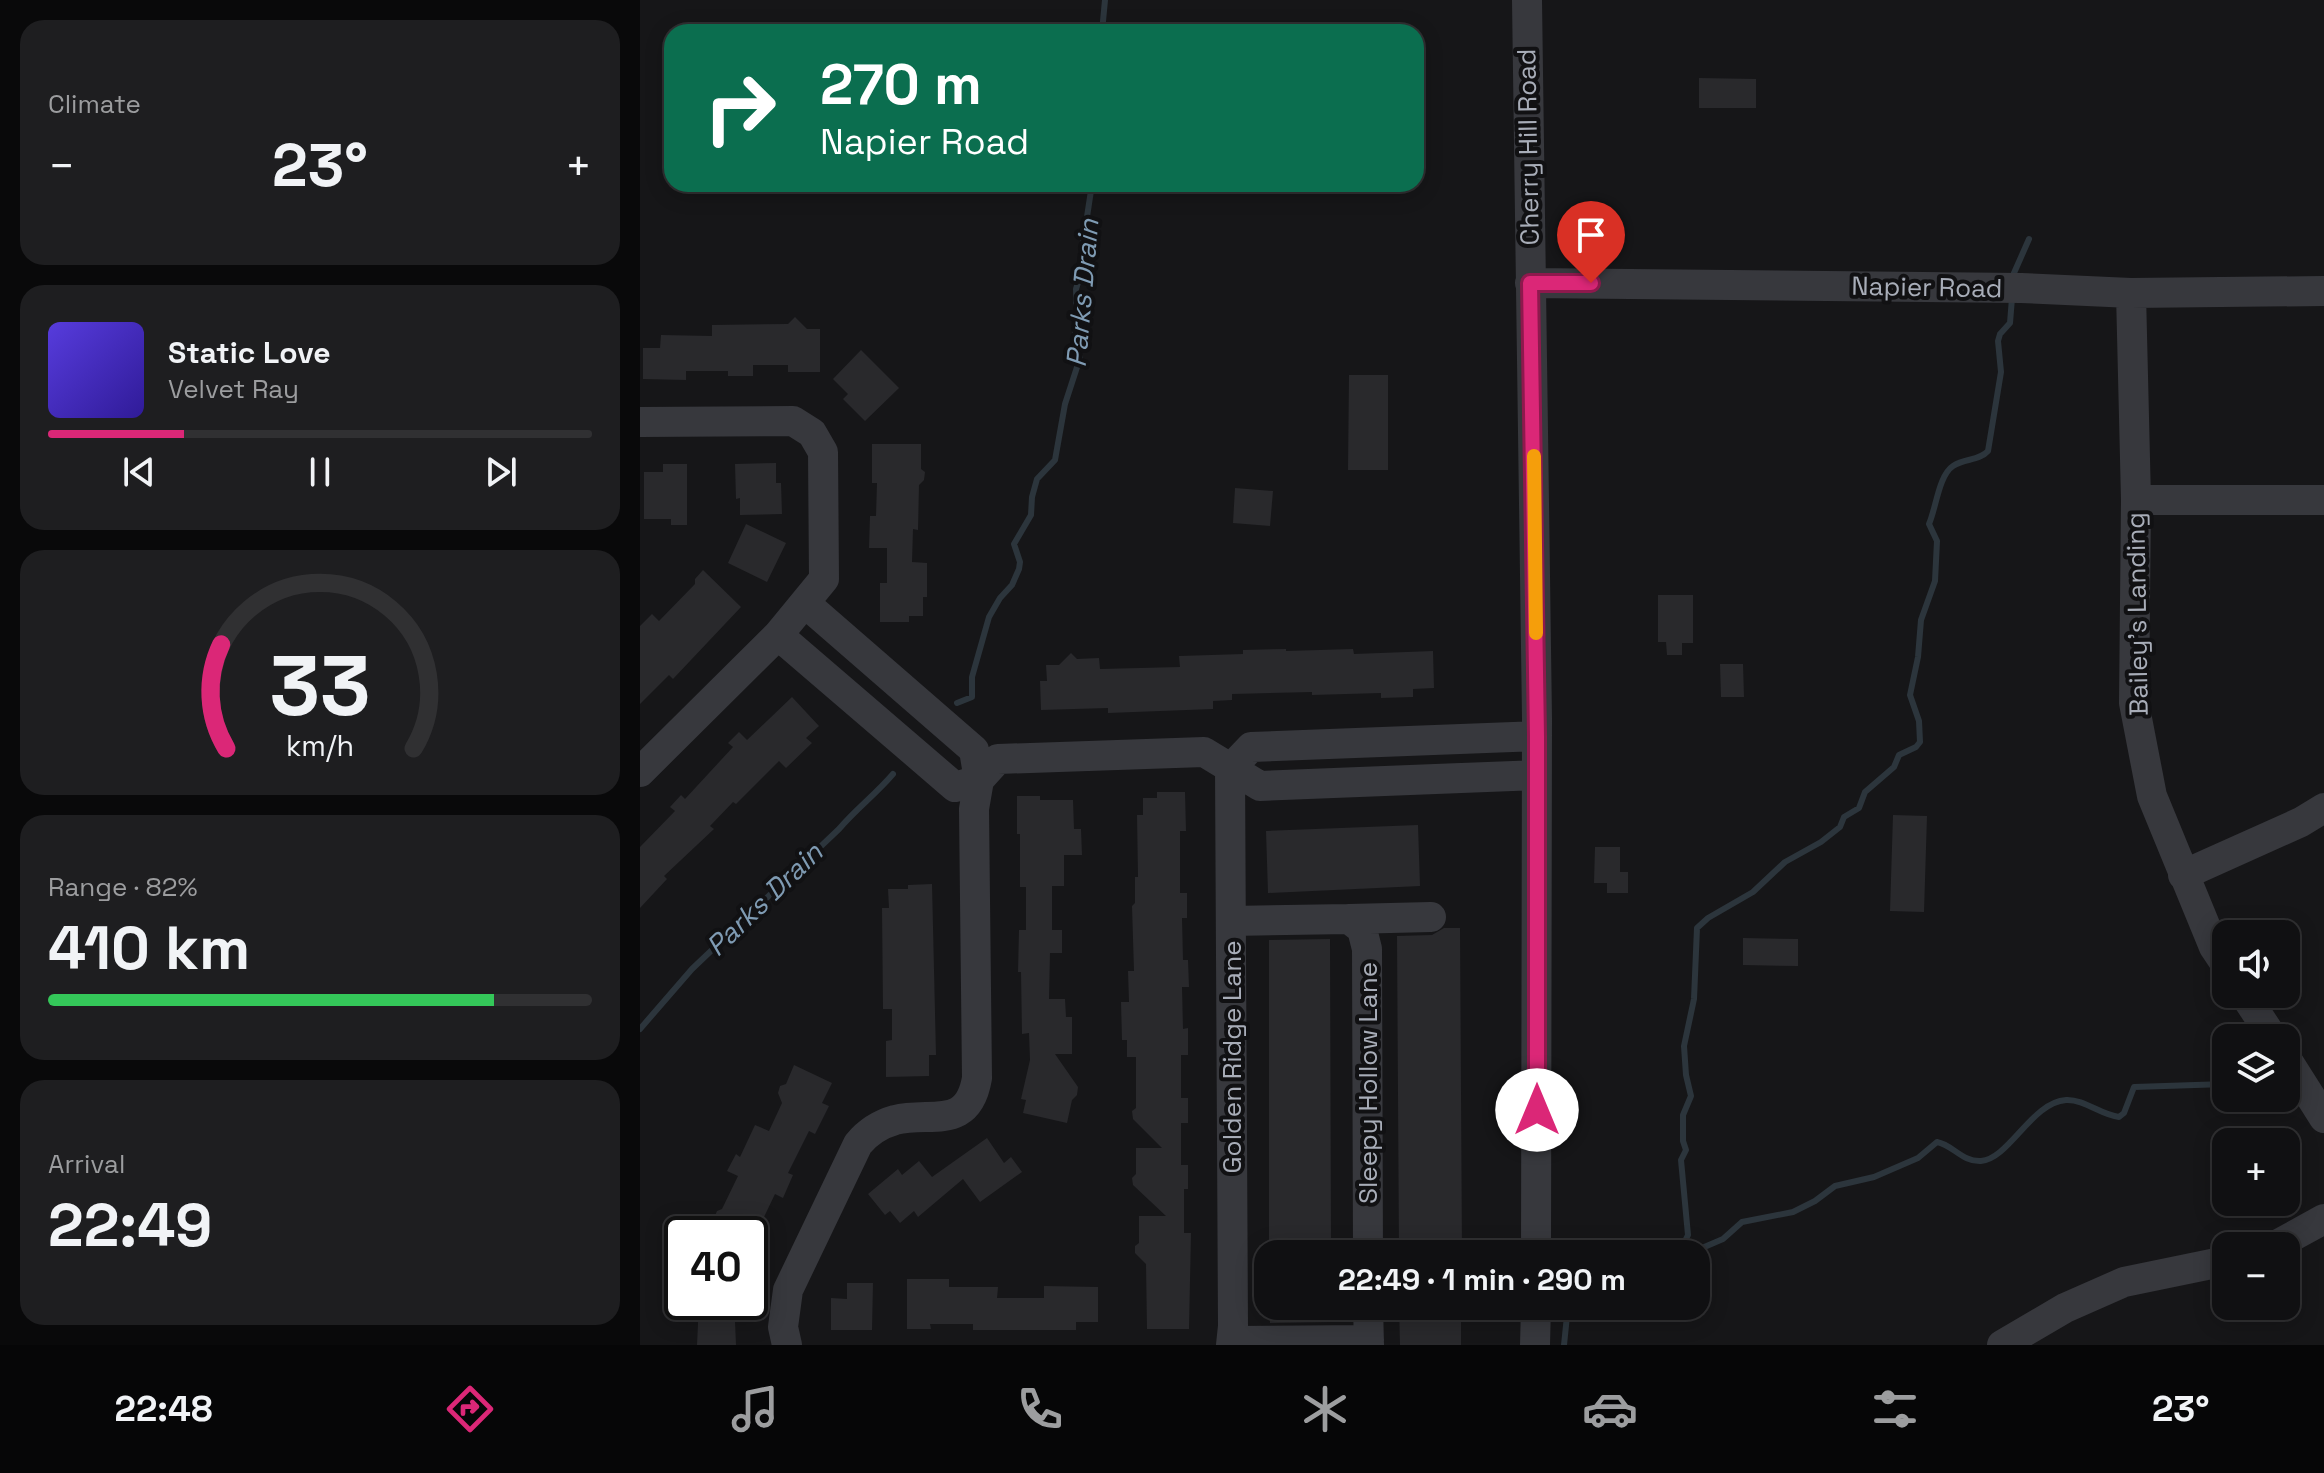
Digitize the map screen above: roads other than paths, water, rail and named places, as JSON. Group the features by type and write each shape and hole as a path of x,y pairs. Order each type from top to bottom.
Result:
{"street":[{"name":"Cherry Hill Road","path":"1527,0 1537,736 1536,1240"},
{"name":"Napier Road","path":"1530,283 2021,288 2131,293 2324,291"},
{"name":"Bailey's Landing","path":"2131,293 2136,500 2134,703 2152,796 2212,942"},
{"path":"640,422 793,421 812,433 823,452 826,555 824,579 806,604 640,772"},
{"path":"2136,500 2324,500"},
{"path":"787,1345 784,1309 794,1272 858,1144 873,1131 896,1120 939,1118 957,1113 975,1088 974,809 979,780 974,750 806,604"},
{"path":"778,635 955,787 979,780 998,759 1204,752 1260,786 1536,775"},
{"path":"1230,769 1251,747 1537,736"},
{"path":"1369,742 1371,782"},
{"name":"Golden Ridge Lane","path":"1230,769 1231,1343"},
{"path":"2183,875 2301,822 2324,808"},
{"path":"1231,921 1431,917"},
{"name":"Sleepy Hollow Lane","path":"1349,919 1362,929 1367,949 1368,1240"},
{"path":"2300,1080 2324,1118"},
{"path":"2300,1232 2324,1219"},
{"path":"2002,1345 2065,1308 2124,1282 2212,1264"},
{"path":"1231,1343 1369,1343 1368,1320"},
{"path":"1535,1345 1536,1320"}],"waterway":[{"name":"Parks Drain","path":"1103,24 1105,0"},
{"name":"Parks Drain","path":"957,703 972,697 972,677 989,617 1012,585 1019,569 1014,544 1031,515 1037,479 1055,460 1065,404 1080,358 1074,340 1077,325 1076,289 1082,270 1091,192"},
{"path":"2014,273 2029,239"},
{"path":"1686,1240 1688,1235 1681,1160 1686,1150 1683,1115 1691,1096 1684,1046 1694,999 1697,928 1708,918 1753,892 1785,862 1821,842 1840,827 1844,817 1859,808 1865,792 1894,767 1899,755 1920,742 1919,721 1910,695 1918,657 1921,620 1935,581 1937,541 1929,524 1948,470 1988,451 2001,372 1998,341 2010,323 2012,298"},
{"name":"Parks Drain","path":"640,1029 692,969 893,774"},
{"path":"1710,1245 1723,1239 1742,1222 1793,1212 1835,1186 1874,1177 1918,1158 1937,1142 1974,1161 1991,1158 2042,1110 2054,1103 2073,1100 2119,1117 2124,1113 2134,1087 2212,1084"},
{"path":"1564,1345 1567,1320"}]}
